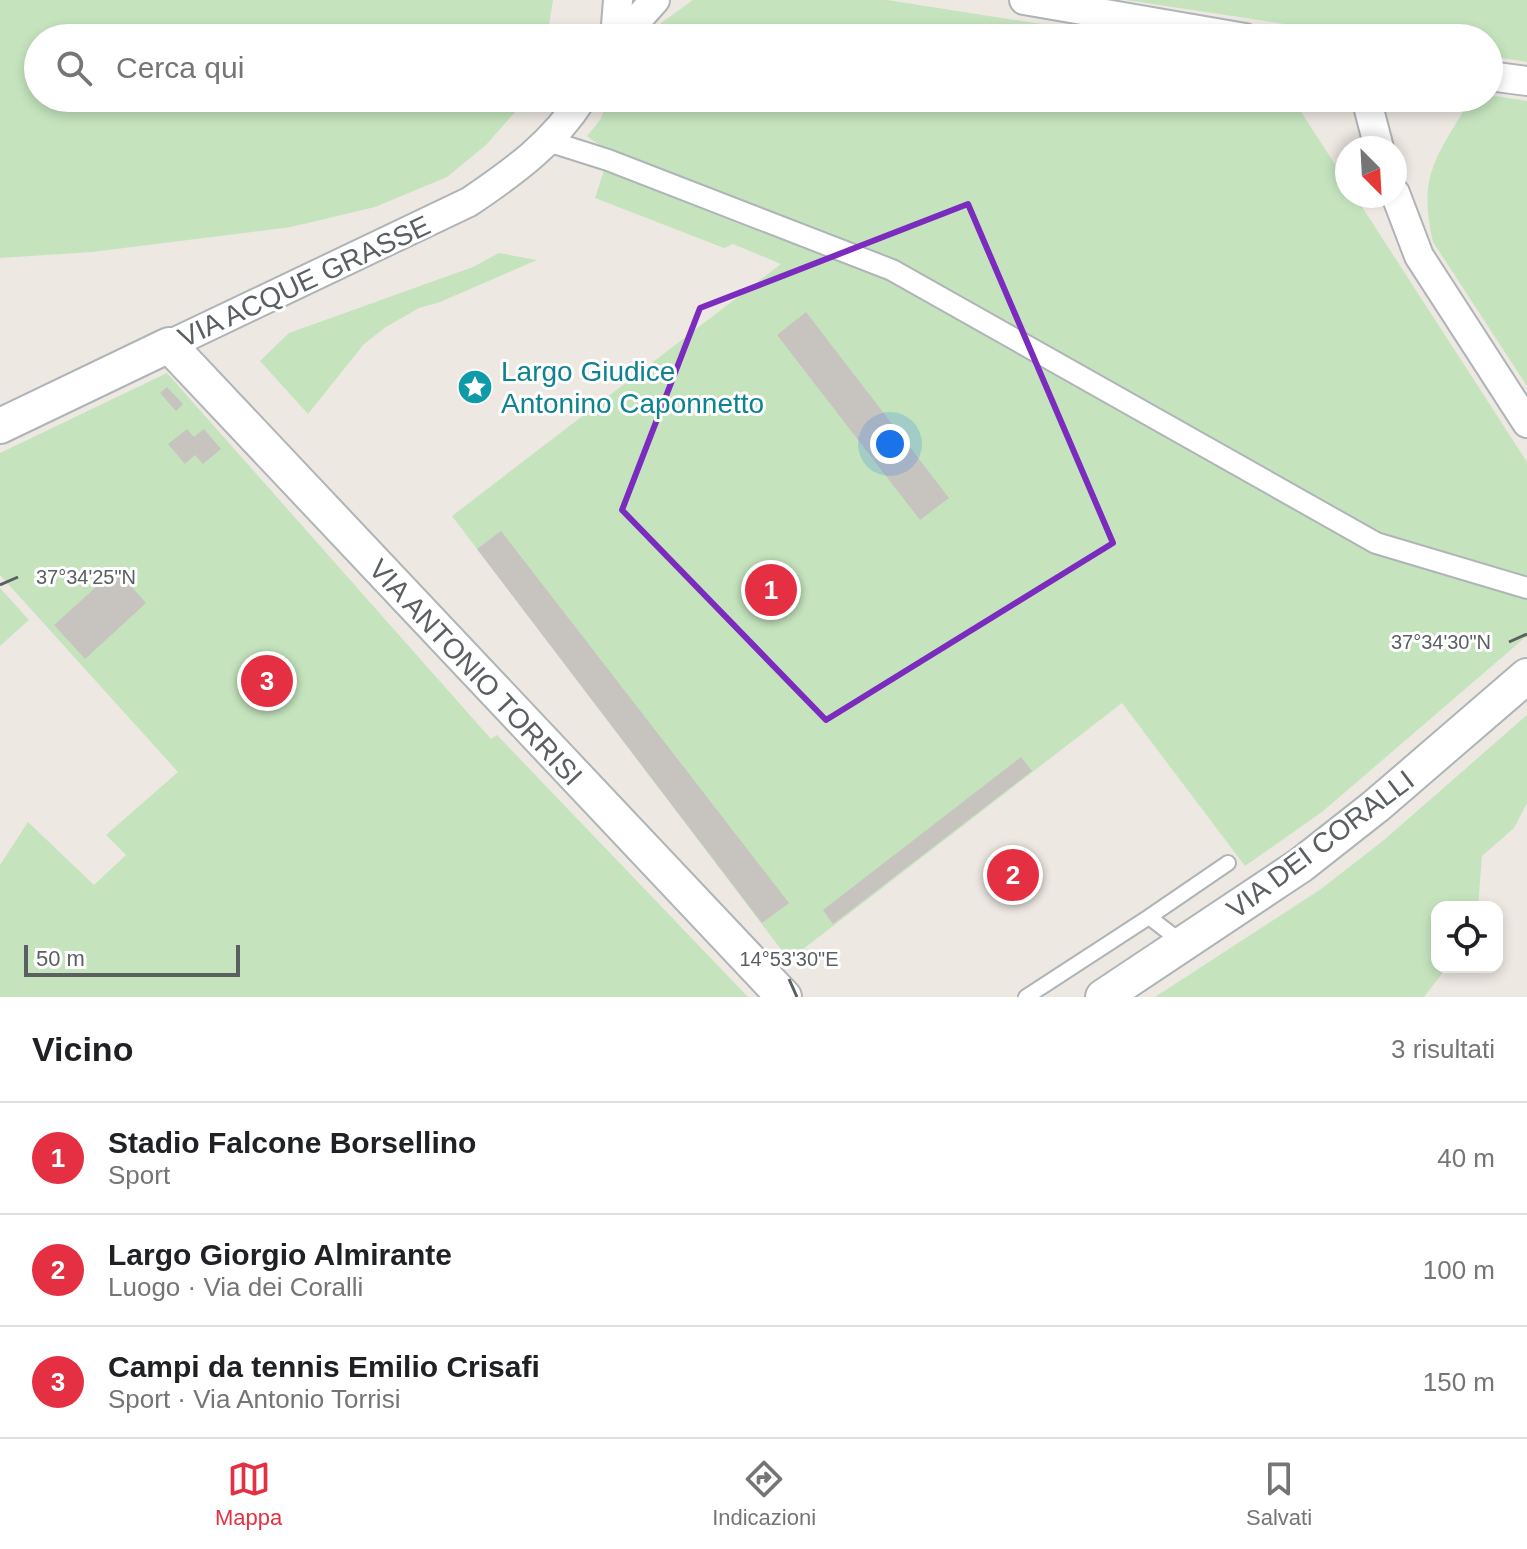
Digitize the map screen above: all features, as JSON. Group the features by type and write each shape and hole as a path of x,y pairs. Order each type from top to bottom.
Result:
{"street":[{"path":"618,0 618,24"},
{"path":"632,24 655,0"},
{"path":"1024,0 1164,24"},
{"path":"1503,78 1527,81"},
{"name":"VIA ACQUE GRASSE","path":"0,426 469,202 513,172 548,141 571,112"},
{"path":"1370,112 1376,136"},
{"path":"548,141 608,160 892,270 1376,543 1527,588"},
{"path":"1401,208 1419,256 1527,423"},
{"name":"VIA ANTONIO TORRISI","path":"169,345 784,997"},
{"name":"VIA DEI CORALLI","path":"1103,997 1301,865 1364,816 1527,676"}],"lane":[{"path":"1026,997 1228,863"},
{"path":"1149,917 1184,944"}],"highlighted area":[{"path":"968,204 1113,543 826,720 622,510 700,308"}],"green space":[{"path":"0,0 553,0 549,24 24,24 24,112 515,112 486,145 447,177 375,207 291,227 92,252 0,258"},
{"path":"693,0 887,0 1041,24 660,24"},
{"path":"1126,0 1527,0 1527,62 1503,58 1503,24 1285,24"},
{"path":"1503,97 1527,101 1527,386 1433,242 1427,201 1429,184 1432,169 1463,112 1503,112"},
{"path":"603,112 1301,112 1335,164 1335,208 1363,208 1527,462 1527,579 1381,537 893,259 609,152 587,136"},
{"path":"605,167 886,276 1373,550 1527,596 1527,636 1322,812 1245,866 1122,703 789,960 452,516 781,264 733,244 724,248 595,198"},
{"path":"499,253 537,260 419,308 386,327 364,344 308,414 260,361 289,333 473,267"},
{"path":"167,373 491,739 497,735 748,997 0,997 0,865 28,822 94,885 126,855 106,835 178,772 0,575 0,453"},
{"path":"0,588 29,620 0,646"},
{"path":"1527,715 1527,803 1514,828 1482,856 1478,901 1431,901 1431,973 1442,973 1424,997 1155,997 1321,889 1384,840"}],"building":[{"path":"806,312 949,498 920,520 777,335"},
{"path":"167,387 183,404 176,411 160,393"},
{"path":"187,429 194,437 204,429 221,449 203,464 195,455 185,464 168,444"},
{"path":"501,531 789,903 762,923 477,549"},
{"path":"116,569 146,603 85,659 54,625"},
{"path":"1021,757 1032,771 833,924 823,910"}],"place":[{"name":"Largo Giudice Antonino Caponnetto","path":"475,387"},
{"name":"Stadio Falcone Borsellino","path":"771,590"},
{"name":"Campi da tennis Emilio Crisafi","path":"267,681"},
{"name":"Largo Giorgio Almirante","path":"1013,875"}]}
